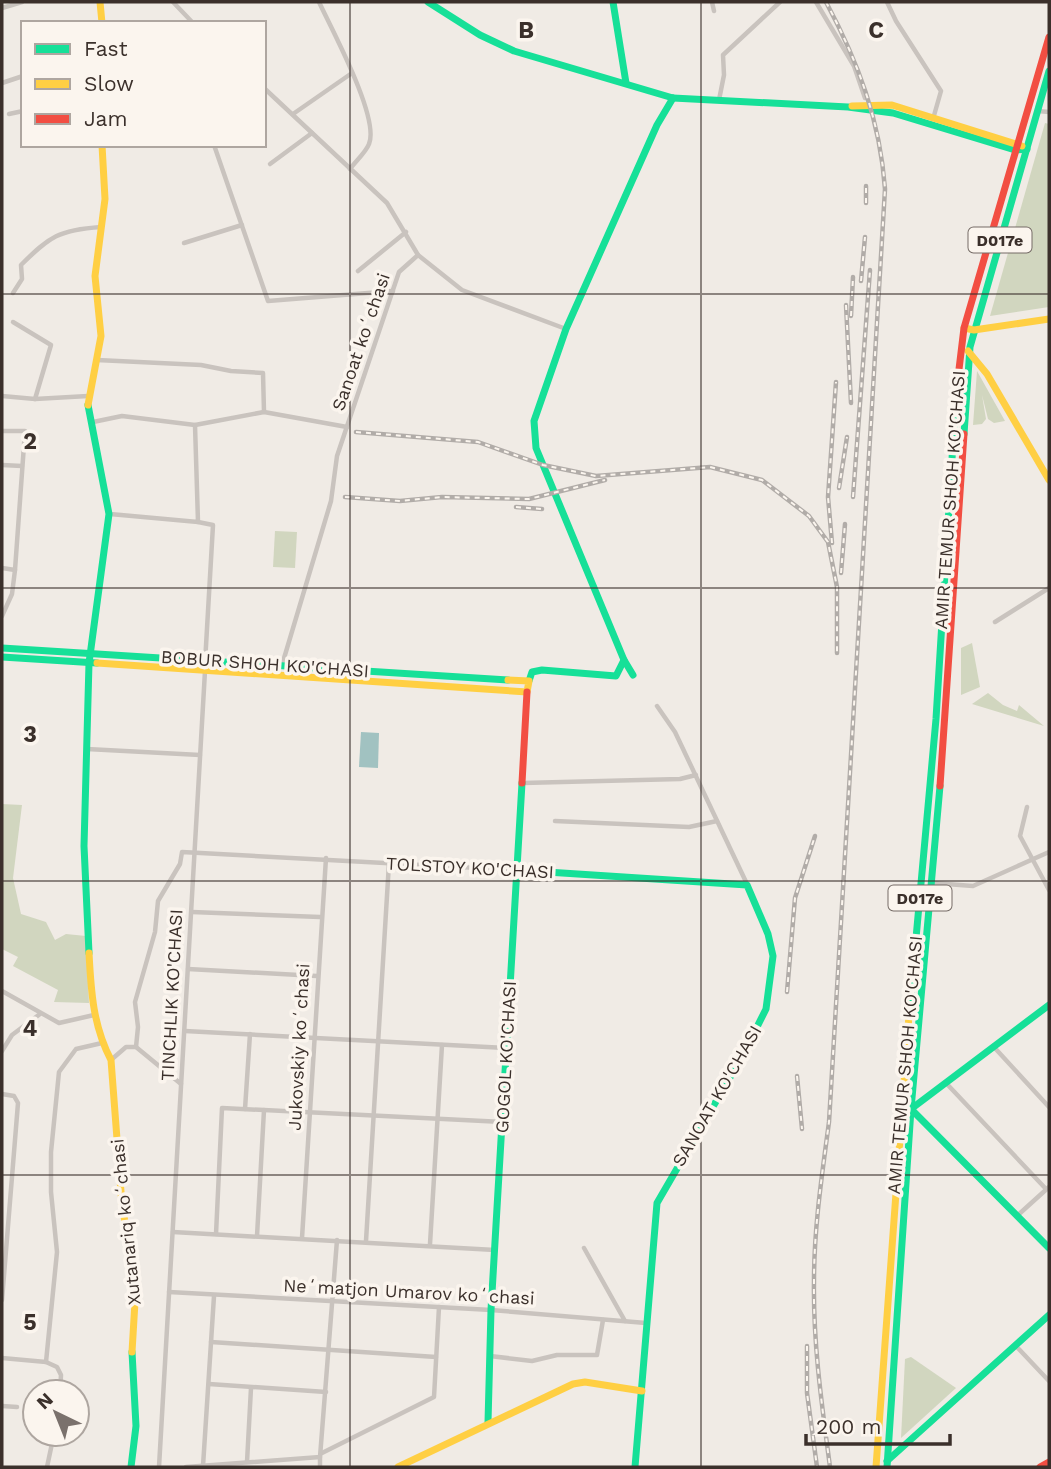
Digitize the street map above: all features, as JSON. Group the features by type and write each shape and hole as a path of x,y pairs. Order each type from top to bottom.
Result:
{"main road":[{"path":"100,2 102,21"},
{"path":"428,2 480,35 514,51 673,98 848,107 903,114 932,120 1027,149"},
{"path":"613,2 626,83"},
{"name":"D017e","path":"964,328 1049,37"},
{"name":"D017e","path":"974,330 1049,71"},
{"path":"634,675 624,660 536,448 534,421 566,329 657,125 673,98"},
{"path":"102,147 105,199 95,276 101,328 88,396 109,514 89,663 85,846 94,1015 102,1043 111,1060"},
{"path":"964,328 974,330 1049,319"},
{"name":"AMIR TEMUR SHOH KO'CHASI","path":"876,1467 901,1108 936,719 953,420 964,328"},
{"name":"AMIR TEMUR SHOH KO'CHASI","path":"887,1464 911,1109 946,719 969,351 974,330"},
{"path":"960,351 969,351 987,374 1049,480"},
{"name":"BOBUR SHOH KO'CHASI","path":"2,648 528,681"},
{"name":"BOBUR SHOH KO'CHASI","path":"2,657 439,684 527,692"},
{"path":"528,681 532,672 542,670 616,676 624,660"},
{"path":"439,675 439,684"},
{"path":"465,686 466,676"},
{"name":"GOGOL KO'CHASI","path":"488,1422 491,1310 528,681"},
{"path":"936,719 946,719"},
{"name":"TOLSTOY KO'CHASI","path":"516,870 747,885"},
{"name":"SANOAT KO'CHASI","path":"635,1467 657,1203 743,1055 766,1009 773,956 768,934 747,885"},
{"path":"911,1109 1049,1005"},
{"name":"Xutanariq koʻchasi","path":"111,1060 122,1205 136,1285 131,1375 136,1426 131,1467"},
{"path":"901,1108 911,1109 1049,1248"},
{"path":"887,1464 1049,1315"},
{"path":"398,1467 573,1384 585,1382 642,1391"},
{"path":"1040,1467 1049,1462"}],"street":[{"path":"2,8 22,2"},
{"path":"173,2 191,21"},
{"path":"319,2 352,73 372,125 369,144 350,170"},
{"path":"712,2 714,11"},
{"path":"719,101 724,75 723,55 780,2"},
{"path":"817,2 854,66 864,98"},
{"path":"887,2 896,21 941,91 932,120"},
{"path":"293,114 352,73"},
{"path":"2,83 21,77"},
{"path":"266,90 387,203 418,255 462,290 566,329"},
{"path":"9,114 21,111"},
{"path":"1038,111 1049,112"},
{"path":"270,164 312,133"},
{"path":"215,147 268,301 393,291"},
{"path":"184,243 242,225"},
{"path":"13,293 22,279 22,265 48,238 72,229 102,227"},
{"path":"358,271 406,232"},
{"name":"Sanoat koʻchasi","path":"282,666 331,502 337,456 400,272 418,255"},
{"path":"13,322 51,345 35,399"},
{"path":"97,360 201,365 231,372 263,373 264,412"},
{"path":"2,396 35,399 88,396"},
{"path":"92,422 122,415 195,425 264,412 347,427"},
{"path":"109,514 198,522 195,425"},
{"path":"2,431 25,431 15,570 12,594 2,616"},
{"path":"2,465 22,466"},
{"name":"TINCHLIK KO'CHASI","path":"159,1467 213,525 198,522"},
{"path":"2,568 15,570"},
{"path":"995,622 1049,588"},
{"name":"SANOAT KO'CHASI","path":"657,706 672,726 747,885"},
{"path":"87,748 200,755"},
{"path":"523,783 680,779 696,775"},
{"path":"1027,807 1019,831 1049,890"},
{"path":"555,821 689,827 717,821"},
{"path":"136,1047 135,1002 155,932 158,901 180,864 182,852 193,851"},
{"name":"TOLSTOY KO'CHASI","path":"193,851 516,870"},
{"path":"932,883 973,886 1049,852"},
{"name":"Jukovskiy koʻchasi","path":"302,1238 320,918 326,858"},
{"path":"366,1241 389,863"},
{"path":"191,912 320,918"},
{"path":"188,969 317,976"},
{"path":"2,991 59,1023 94,1015"},
{"path":"2,1051 12,1035 40,1014"},
{"path":"185,1031 506,1048"},
{"path":"245,1109 250,1034"},
{"path":"46,1362 57,1252 50,1179 59,1072 76,1049 102,1043"},
{"path":"430,1244 442,1045"},
{"path":"993,1046 1049,1107"},
{"path":"111,1060 126,1047 136,1047 181,1084"},
{"path":"945,1082 1048,1188 1018,1215"},
{"path":"2,1094 14,1096 18,1103 2,1300"},
{"path":"216,1234 222,1108 373,1118 503,1122"},
{"path":"257,1236 264,1110"},
{"path":"173,1233 430,1244 496,1250"},
{"path":"320,1467 337,1240"},
{"path":"584,1248 625,1321"},
{"name":"Neʻmatjon Umarov koʻchasi","path":"169,1292 491,1310 647,1324"},
{"path":"203,1466 215,1295"},
{"path":"186,1467 321,1455 434,1398 439,1307"},
{"path":"489,1356 532,1361 557,1355 597,1355 603,1320"},
{"path":"211,1342 436,1357"},
{"path":"1016,1346 1049,1381"},
{"path":"2,1358 46,1362 59,1370 59,1378"},
{"path":"209,1384 326,1392"},
{"path":"247,1462 251,1388"},
{"path":"2,1406 18,1407"},
{"path":"47,1467 51,1448"}],"green space":[{"path":"1045,123 1049,124 1049,307 990,316"},
{"path":"977,371 1005,421 994,423 988,419 982,395 986,419 982,424 973,425"},
{"path":"275,531 297,532 295,568 273,567"},
{"path":"972,643 980,687 961,695 961,648"},
{"path":"988,693 1003,705 1017,711 1019,705 1044,726 972,704"},
{"path":"2,804 22,805 13,878 21,914 46,922 55,940 66,934 86,936 89,1003 54,1002 58,990 13,966 18,957 2,949"},
{"path":"911,1357 956,1388 901,1438 905,1359"}],"water":[{"path":"361,732 379,733 378,768 359,767"}],"railway":[{"path":"826,2 866,92 878,139 885,189 829,1122 814,1261 817,1351 830,1467"},
{"path":"866,186 866,203"},
{"path":"861,281 865,237"},
{"path":"853,497 870,270"},
{"path":"851,316 853,277"},
{"path":"846,305 851,403"},
{"path":"832,543 828,497 836,382"},
{"path":"356,432 478,442 543,465 596,476 710,467 762,480 809,516 828,542 837,587 837,653"},
{"path":"839,488 847,437"},
{"path":"345,497 400,501 442,497 529,499 605,480"},
{"path":"516,507 542,509"},
{"path":"841,573 845,524"},
{"path":"787,992 795,898 815,836"},
{"path":"797,1076 802,1129"},
{"path":"807,1346 807,1393 817,1467"}],"traffic: fast":[{"path":"428,2 480,35 514,51 673,98 848,107 893,113 1015,150 1027,149"},
{"path":"613,2 626,83"},
{"path":"964,434 970,347 1049,71"},
{"path":"529,681 532,672 542,670 616,676 624,660 536,448 534,421 566,329 657,125 673,98"},
{"path":"909,1015 936,719 956,394"},
{"path":"88,405 109,514 89,663 84,846 89,953"},
{"path":"2,648 508,680"},
{"path":"2,657 97,663"},
{"path":"624,660 633,675"},
{"path":"488,1422 491,1310 522,783"},
{"path":"887,1467 911,1109 940,786"},
{"path":"516,870 747,885 768,934 773,956 766,1009 743,1055 657,1203 635,1467"},
{"path":"1049,1005 911,1109 1049,1248"},
{"path":"887,1461 1049,1315"},
{"path":"131,1467 136,1426 132,1352"}],"traffic: slow":[{"path":"100,2 102,21"},
{"path":"852,106 892,105 1022,146"},
{"path":"88,405 101,336 95,276 105,199 102,147"},
{"path":"964,328 974,330 1049,319"},
{"path":"968,351 987,374 1049,480"},
{"path":"97,663 527,692 529,681 508,680"},
{"path":"89,953 97,1021 111,1060 122,1205 136,1285 132,1352"},
{"path":"876,1467 909,1015"},
{"path":"398,1467 573,1384 585,1382 642,1391"}],"traffic: jam":[{"path":"956,394 964,328 1049,37"},
{"path":"940,786 964,434"},
{"path":"522,783 527,692"},
{"path":"1040,1467 1049,1462"}]}
